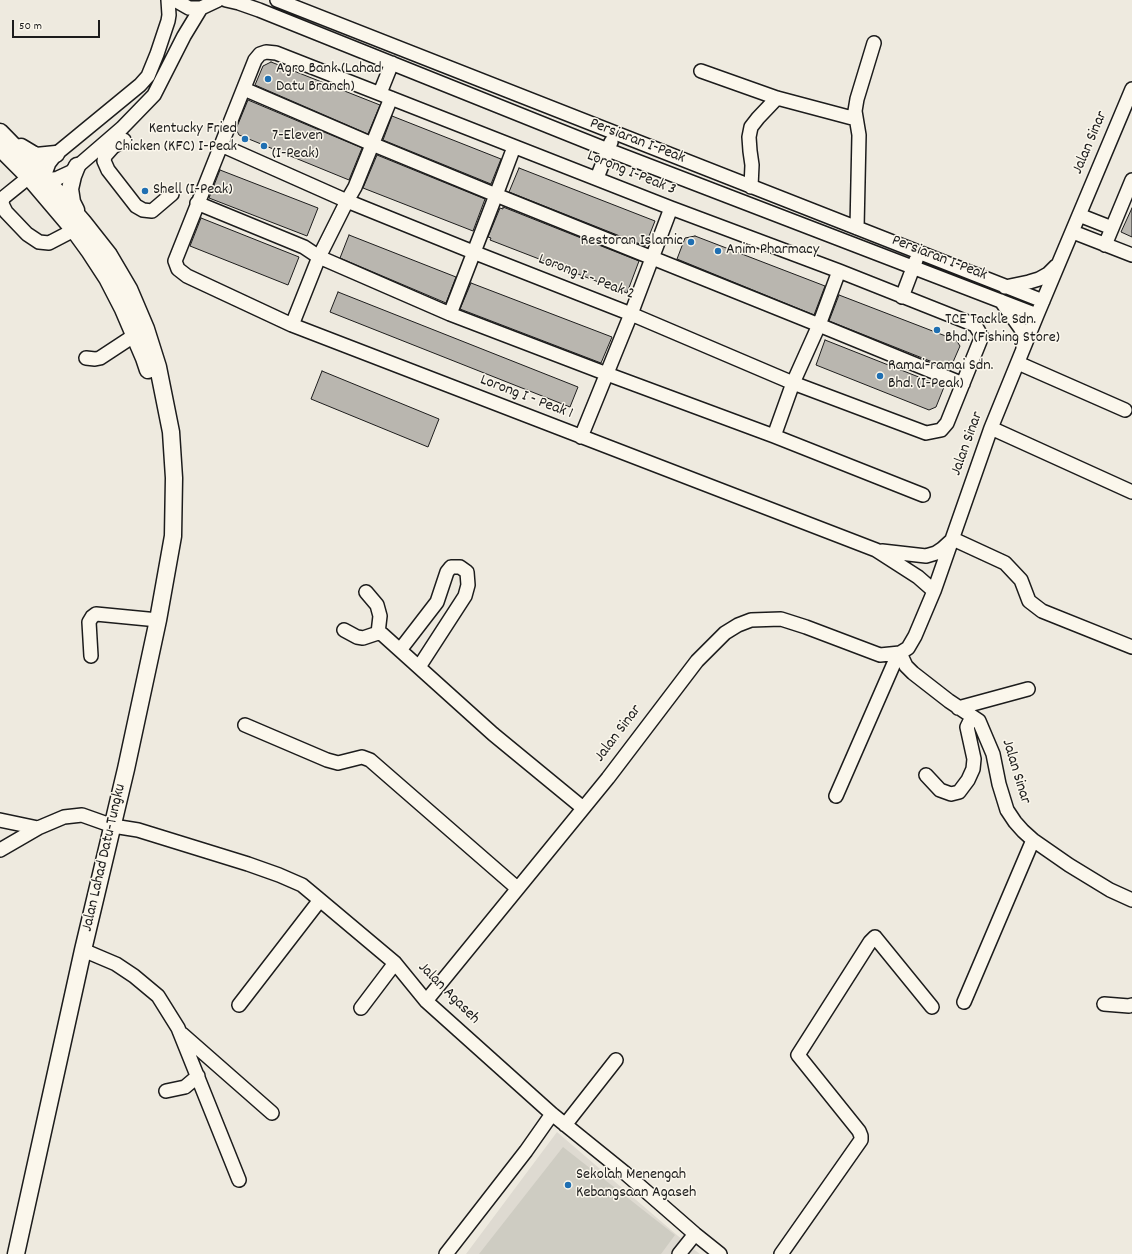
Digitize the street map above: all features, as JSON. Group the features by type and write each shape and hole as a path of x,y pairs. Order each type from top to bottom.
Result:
{"main road":[{"path":"2,139 36,156 56,154"},
{"name":"Jalan Lahad Datu-Tungku","path":"2,139 15,162 53,206 78,225 109,255 125,283 146,329 158,367 171,432 174,478 173,536 158,620 16,1254"},
{"name":"Jalan Lahad Datu-Tungku","path":"2,139 46,178 78,225 123,308 144,358 158,401 172,460"},
{"path":"15,162 30,173 46,178 47,191 53,206"},
{"path":"77,166 70,189 78,225"}],"street":[{"path":"168,0 168,21 148,76 140,85 56,154 49,163 46,171 46,178 58,178 71,172 122,128 154,95 184,36 201,8"},
{"path":"175,0 188,8 201,8 218,0"},
{"name":"Persiaran I-Peak","path":"226,0 259,10 608,150 1037,316"},
{"path":"277,0 1043,301"},
{"path":"857,228 859,136 855,111 857,99 874,43"},
{"name":"Lorong I-Peak 3","path":"244,89 255,60 260,54 266,52 276,53 514,147 839,271 975,325 980,335 980,341 963,384"},
{"path":"292,325 319,257 355,186 372,144 386,96 392,63"},
{"path":"701,71 777,98 856,119"},
{"path":"923,495 774,436 450,314 319,257 304,247 197,203 244,89 496,195 963,384"},
{"name":"Jalan Sinar","path":"426,1001 583,808 697,661 725,633 738,625 751,620 782,619 880,655 900,653 908,648 934,591 992,428 1020,357 1132,89"},
{"path":"751,187 752,165 749,137 752,127 758,118 777,98"},
{"path":"597,178 615,134"},
{"path":"124,140 113,147 105,156 104,160 108,170 136,206 144,210 152,211 172,194"},
{"name":"Lorong I - Peak 2","path":"221,145 347,201 631,314 793,383 917,431 926,433 941,430 947,423 963,384"},
{"path":"450,314 514,147"},
{"path":"29,177 2,196 2,204 6,212 27,234 39,242 49,243 78,225"},
{"path":"1105,245 1132,180"},
{"name":"Lorong I - Peak 1","path":"197,203 175,261 178,269 186,276 292,325 876,550 918,576 934,591"},
{"path":"581,437 631,314 671,208"},
{"path":"1079,215 1112,228"},
{"path":"1072,232 1132,255"},
{"path":"902,297 919,253"},
{"path":"1005,287 1039,279 1048,274 1058,265"},
{"path":"774,436 793,383 819,325 839,271"},
{"path":"1001,301 1021,329 1024,337 1020,357 1125,410"},
{"path":"86,358 100,358 135,335"},
{"path":"992,428 1132,492"},
{"path":"953,539 1005,563 1021,580 1029,601 1042,611 1132,647"},
{"name":"Lorong I - Peak 1","path":"876,550 926,556 936,553 953,539"},
{"path":"400,650 437,602 446,572 451,567 460,567 467,572 468,585 465,596 419,667"},
{"path":"366,592 376,605 380,616 378,633"},
{"path":"91,656 89,622 96,614 158,620"},
{"path":"344,630 357,637 363,638 378,633 382,634 493,734 583,808"},
{"path":"836,796 895,661 900,653"},
{"name":"Jalan Sinar","path":"900,653 906,666 913,673 958,708 979,721 993,754 999,784 1007,810 1015,822 1033,840 1087,876 1132,900"},
{"path":"958,708 1028,689"},
{"path":"926,776 940,790 951,794 959,792 968,780 973,769 974,759 967,727 972,717"},
{"path":"245,725 327,760 338,763 362,757 370,760 517,888"},
{"name":"Jalan Agaseh","path":"0,850 38,828 64,818 82,815 113,826 138,830 248,864 302,885 395,962 426,1001 552,1114 625,1173 720,1254"},
{"path":"0,820 38,828"},
{"path":"964,1002 1033,840"},
{"path":"239,1005 320,900"},
{"path":"781,1254 861,1140 859,1131 798,1055 870,942 875,937 932,1007"},
{"path":"83,950 116,964 134,976 158,996 179,1031 239,1180"},
{"path":"361,1008 395,962"},
{"path":"1104,1004 1129,1006 1132,1004"},
{"path":"179,1031 272,1113"},
{"path":"565,1125 616,1060"},
{"path":"166,1091 185,1087 198,1076"},
{"path":"446,1254 526,1151 552,1114"},
{"path":"679,1254 695,1234"}],"shaded area":[{"name":"Sekolah Menengah Kebangsaan Agaseh","path":"557,1132 692,1248 700,1254 466,1254"},
{"name":"Sekolah Menengah Kebangsaan Agaseh","path":"563,1147 675,1235 661,1254 479,1254"}],"building":[{"path":"271,62 380,105 368,134 255,85 263,66"},
{"path":"248,100 362,148 349,180 239,135 236,129"},
{"path":"392,116 501,159 491,184 383,140"},
{"path":"377,155 485,199 473,231 363,188"},
{"path":"519,168 655,221 645,246 509,192"},
{"path":"220,170 318,208 307,236 209,198"},
{"path":"503,207 639,261 627,293 490,240 491,238 488,237 500,208 503,209"},
{"path":"1132,208 1132,237 1121,232"},
{"path":"201,218 299,257 288,285 190,246"},
{"path":"349,235 456,277 446,303 340,258"},
{"path":"695,236 825,286 814,315 677,259 685,238"},
{"path":"471,283 612,337 601,363 460,309"},
{"path":"338,292 578,387 570,407 330,312"},
{"path":"839,295 956,340 960,346 950,369 829,321"},
{"name":"Ramai-ramai Sdn. Bhd. (I-Peak)","path":"825,340 944,387 936,407 929,410 816,365"},
{"path":"322,371 439,419 428,447 311,399"}],"place":[{"name":"Agro Bank (Lahad Datu Branch)","path":"268,79"},
{"name":"Kentucky Fried Chicken (KFC) I-Peak","path":"245,139"},
{"name":"7-Eleven (I-Peak)","path":"264,146"},
{"name":"Shell (I-Peak)","path":"145,191"},
{"name":"Restoran Islamic","path":"691,242"},
{"name":"Anim Pharmacy","path":"718,251"},
{"name":"TCE Tackle Sdn. Bhd. (Fishing Store)","path":"937,330"},
{"name":"Ramai-ramai Sdn. Bhd. (I-Peak)","path":"880,376"},
{"name":"Sekolah Menengah Kebangsaan Agaseh","path":"568,1185"}]}
